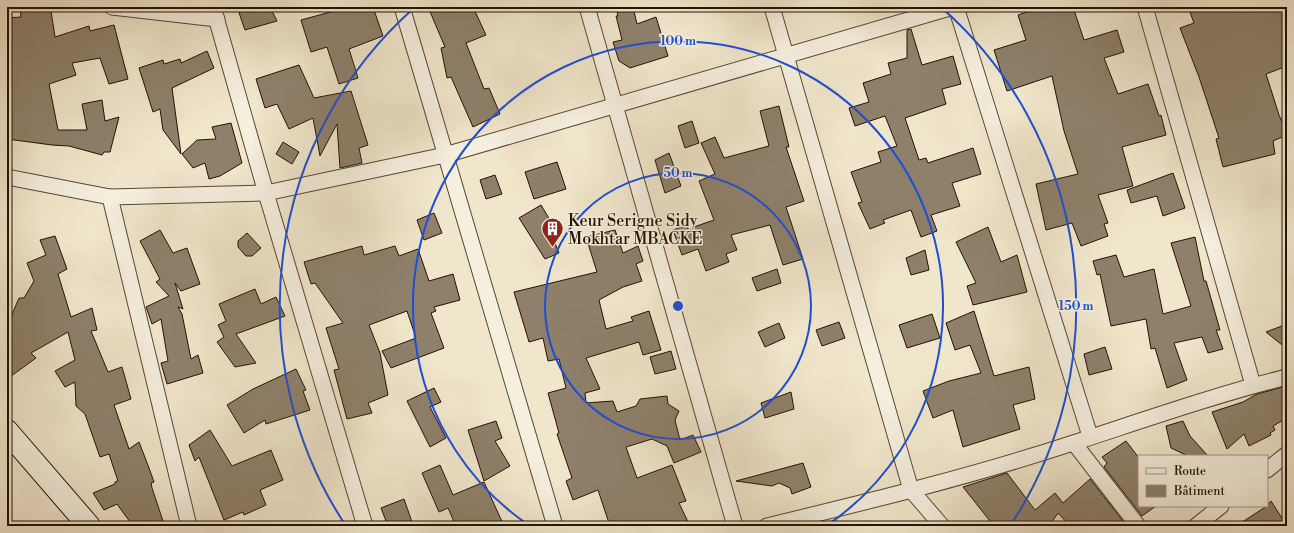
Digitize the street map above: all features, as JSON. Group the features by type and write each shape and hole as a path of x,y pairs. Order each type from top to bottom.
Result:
{"street":[{"path":"112,7 215,13 266,193 365,526"},
{"path":"402,7 555,526"},
{"path":"587,7 735,526"},
{"path":"772,7 911,490 942,526"},
{"path":"7,177 110,197 266,193 445,156 953,7"},
{"path":"956,7 1090,436"},
{"path":"1145,7 1253,385"},
{"path":"110,197 189,526"},
{"path":"767,526 911,490 1074,443 1090,436 1253,385 1287,377"},
{"path":"7,431 89,526"},
{"path":"1074,443 1138,526"},
{"path":"1268,469 1287,454"},
{"path":"1196,526 1220,507"}],"building":[{"path":"20,7 33,7 51,11 55,37 89,26 90,31 114,25 128,79 109,84 100,58 72,63 76,75 49,84 58,130 87,130 82,104 102,100 105,121 119,117 110,152 104,152 102,155 69,146 7,139 7,101 10,101 7,83 7,18 21,17"},
{"path":"237,7 270,7 277,21 245,30"},
{"path":"349,7 373,7 383,36 349,49 358,78 339,84 327,47 311,52 301,20"},
{"path":"428,7 473,7 486,35 466,43 484,89 489,88 500,114 473,127 451,77 447,78 441,48 445,47"},
{"path":"616,7 633,7 637,24 656,17 668,56 630,68 619,61 613,42 622,40 616,16 618,16"},
{"path":"1041,7 1073,7 1084,40 1117,30 1124,52 1104,58 1118,94 1148,84 1159,116 1161,115 1166,135 1122,147 1133,186 1098,195 1108,223 1104,224 1108,236 1081,246 1072,223 1046,230 1036,184 1078,174 1064,131 1052,76 1007,91 994,50 1026,40 1018,15"},
{"path":"1188,7 1287,7 1287,66 1266,74 1279,115 1287,132 1287,135 1273,141 1275,154 1223,167 1216,139 1219,138 1199,77 1180,28 1194,23"},
{"path":"911,29 922,65 953,56 961,84 942,89 946,104 905,118 919,160 926,158 928,163 973,148 981,174 952,183 960,206 931,215 937,231 921,237 911,210 883,220 885,223 870,229 858,203 862,202 851,172 881,162 878,152 897,146 885,116 855,126 849,108 869,102 863,83 891,74 888,63 907,58 907,30"},
{"path":"207,51 214,68 172,88 181,154 163,130 160,109 153,112 139,68 163,60 164,64 180,59 181,63"},
{"path":"299,65 314,98 351,91 368,145 359,148 362,163 340,168 337,124 320,156 313,118 289,129 277,104 265,108 256,79"},
{"path":"779,106 789,147 786,147 804,201 786,207 803,259 783,265 770,225 731,235 737,250 726,254 729,262 706,271 698,249 682,255 673,230 687,225 688,229 714,220 699,181 715,174 701,143 715,137 724,158 769,146 760,111"},
{"path":"692,121 699,143 685,148 678,126"},
{"path":"231,123 242,163 220,176 209,179 205,163 193,168 182,154 197,140 216,139 212,127"},
{"path":"283,142 299,152 292,164 276,154"},
{"path":"669,153 681,186 665,193 655,160"},
{"path":"557,162 566,189 534,199 525,172"},
{"path":"1173,173 1185,208 1163,216 1157,196 1131,203 1127,190"},
{"path":"495,175 502,194 486,199 480,180"},
{"path":"541,205 556,230 551,233 559,253 545,259 519,218"},
{"path":"434,213 442,233 424,240 417,220"},
{"path":"988,227 1001,262 1017,255 1027,292 973,305 967,286 976,283 956,242"},
{"path":"160,230 173,253 187,248 200,284 181,291 175,283 183,309 178,307 182,314 191,359 198,355 203,373 167,384 161,363 168,361 161,319 152,324 146,307 169,296 156,282 160,279 140,241"},
{"path":"615,230 623,253 638,246 643,261 636,264 642,281 623,287 599,300 606,329 633,321 631,317 649,311 661,350 643,355 639,342 586,358 600,389 585,393 586,403 613,401 617,412 636,406 640,399 667,396 668,404 679,411 675,420 680,440 693,435 701,452 674,463 667,446 652,439 626,447 637,478 672,465 686,501 679,503 690,526 610,526 598,490 573,500 566,481 572,478 557,434 559,433 548,393 566,388 559,359 548,361 543,338 529,342 514,292 597,272 586,237"},
{"path":"247,233 261,248 252,256 246,256 238,247 238,241"},
{"path":"55,236 67,269 58,274 71,317 92,308 97,330 91,331 108,372 122,367 131,399 114,405 129,449 139,442 154,482 151,483 163,521 160,522 162,526 133,526 117,504 104,510 93,493 115,484 115,482 118,481 109,454 100,457 85,414 76,406 75,382 65,387 55,371 75,360 68,332 31,353 36,358 7,379 7,326 19,298 24,298 34,281 27,263 46,255 40,240"},
{"path":"1195,237 1204,281 1206,281 1220,330 1216,330 1223,349 1208,353 1202,337 1174,343 1187,380 1167,388 1155,348 1151,349 1146,319 1111,326 1100,274 1097,275 1093,261 1116,255 1124,277 1154,269 1163,314 1191,306 1171,243"},
{"path":"362,246 364,255 395,246 399,256 418,249 429,281 453,274 460,300 434,307 436,311 431,313 444,348 391,368 382,351 416,338 407,311 369,325 380,353 388,395 368,403 372,413 347,419 334,370 339,369 326,328 343,323 315,283 311,284 304,262"},
{"path":"925,250 929,270 911,275 906,258"},
{"path":"777,269 781,283 757,291 752,278"},
{"path":"255,289 261,304 276,297 285,316 236,334 256,363 235,367 217,342 224,337 218,325 226,321 219,304"},
{"path":"974,311 994,376 1029,367 1035,399 1013,405 1020,429 963,447 953,410 933,418 923,391 949,381 981,373 970,345 955,350 946,323"},
{"path":"932,314 940,338 907,348 899,325"},
{"path":"839,322 845,338 822,346 816,330"},
{"path":"779,323 785,338 765,347 758,332"},
{"path":"1287,324 1287,349 1266,332"},
{"path":"1105,347 1112,369 1089,375 1084,354"},
{"path":"671,351 676,369 655,374 650,357"},
{"path":"296,369 306,390 303,391 310,410 266,424 265,420 244,433 227,405 253,389"},
{"path":"1287,386 1287,418 1273,426 1275,430 1270,433 1271,435 1249,446 1244,434 1227,449 1212,412 1243,402 1257,394"},
{"path":"434,388 441,402 430,407 446,438 430,447 407,401"},
{"path":"791,392 794,409 765,418 761,403"},
{"path":"496,421 502,438 495,441 510,466 484,481 468,430"},
{"path":"1183,421 1190,436 1207,455 1186,455 1171,448 1166,426"},
{"path":"210,430 232,466 271,450 283,480 260,490 266,505 244,515 243,512 224,520 199,457 195,461 189,445"},
{"path":"1126,441 1138,457 1138,507 1155,507 1142,516 1104,467 1107,463 1102,457"},
{"path":"803,463 811,487 792,494 790,488 779,483 772,486 736,481"},
{"path":"440,465 453,495 484,482 504,526 456,526 448,508 439,512 422,473"},
{"path":"1007,473 1035,510 1055,493 1063,503 1090,479 1127,526 1070,526 1058,513 1049,526 994,526 963,487"},
{"path":"404,499 412,522 403,526 388,526 381,508"},
{"path":"1271,501 1287,526 1236,526 1265,507 1268,507"}],"place":[{"name":"Keur Serigne Sidy Mokhtar MBACKE","path":"553,248"}]}
